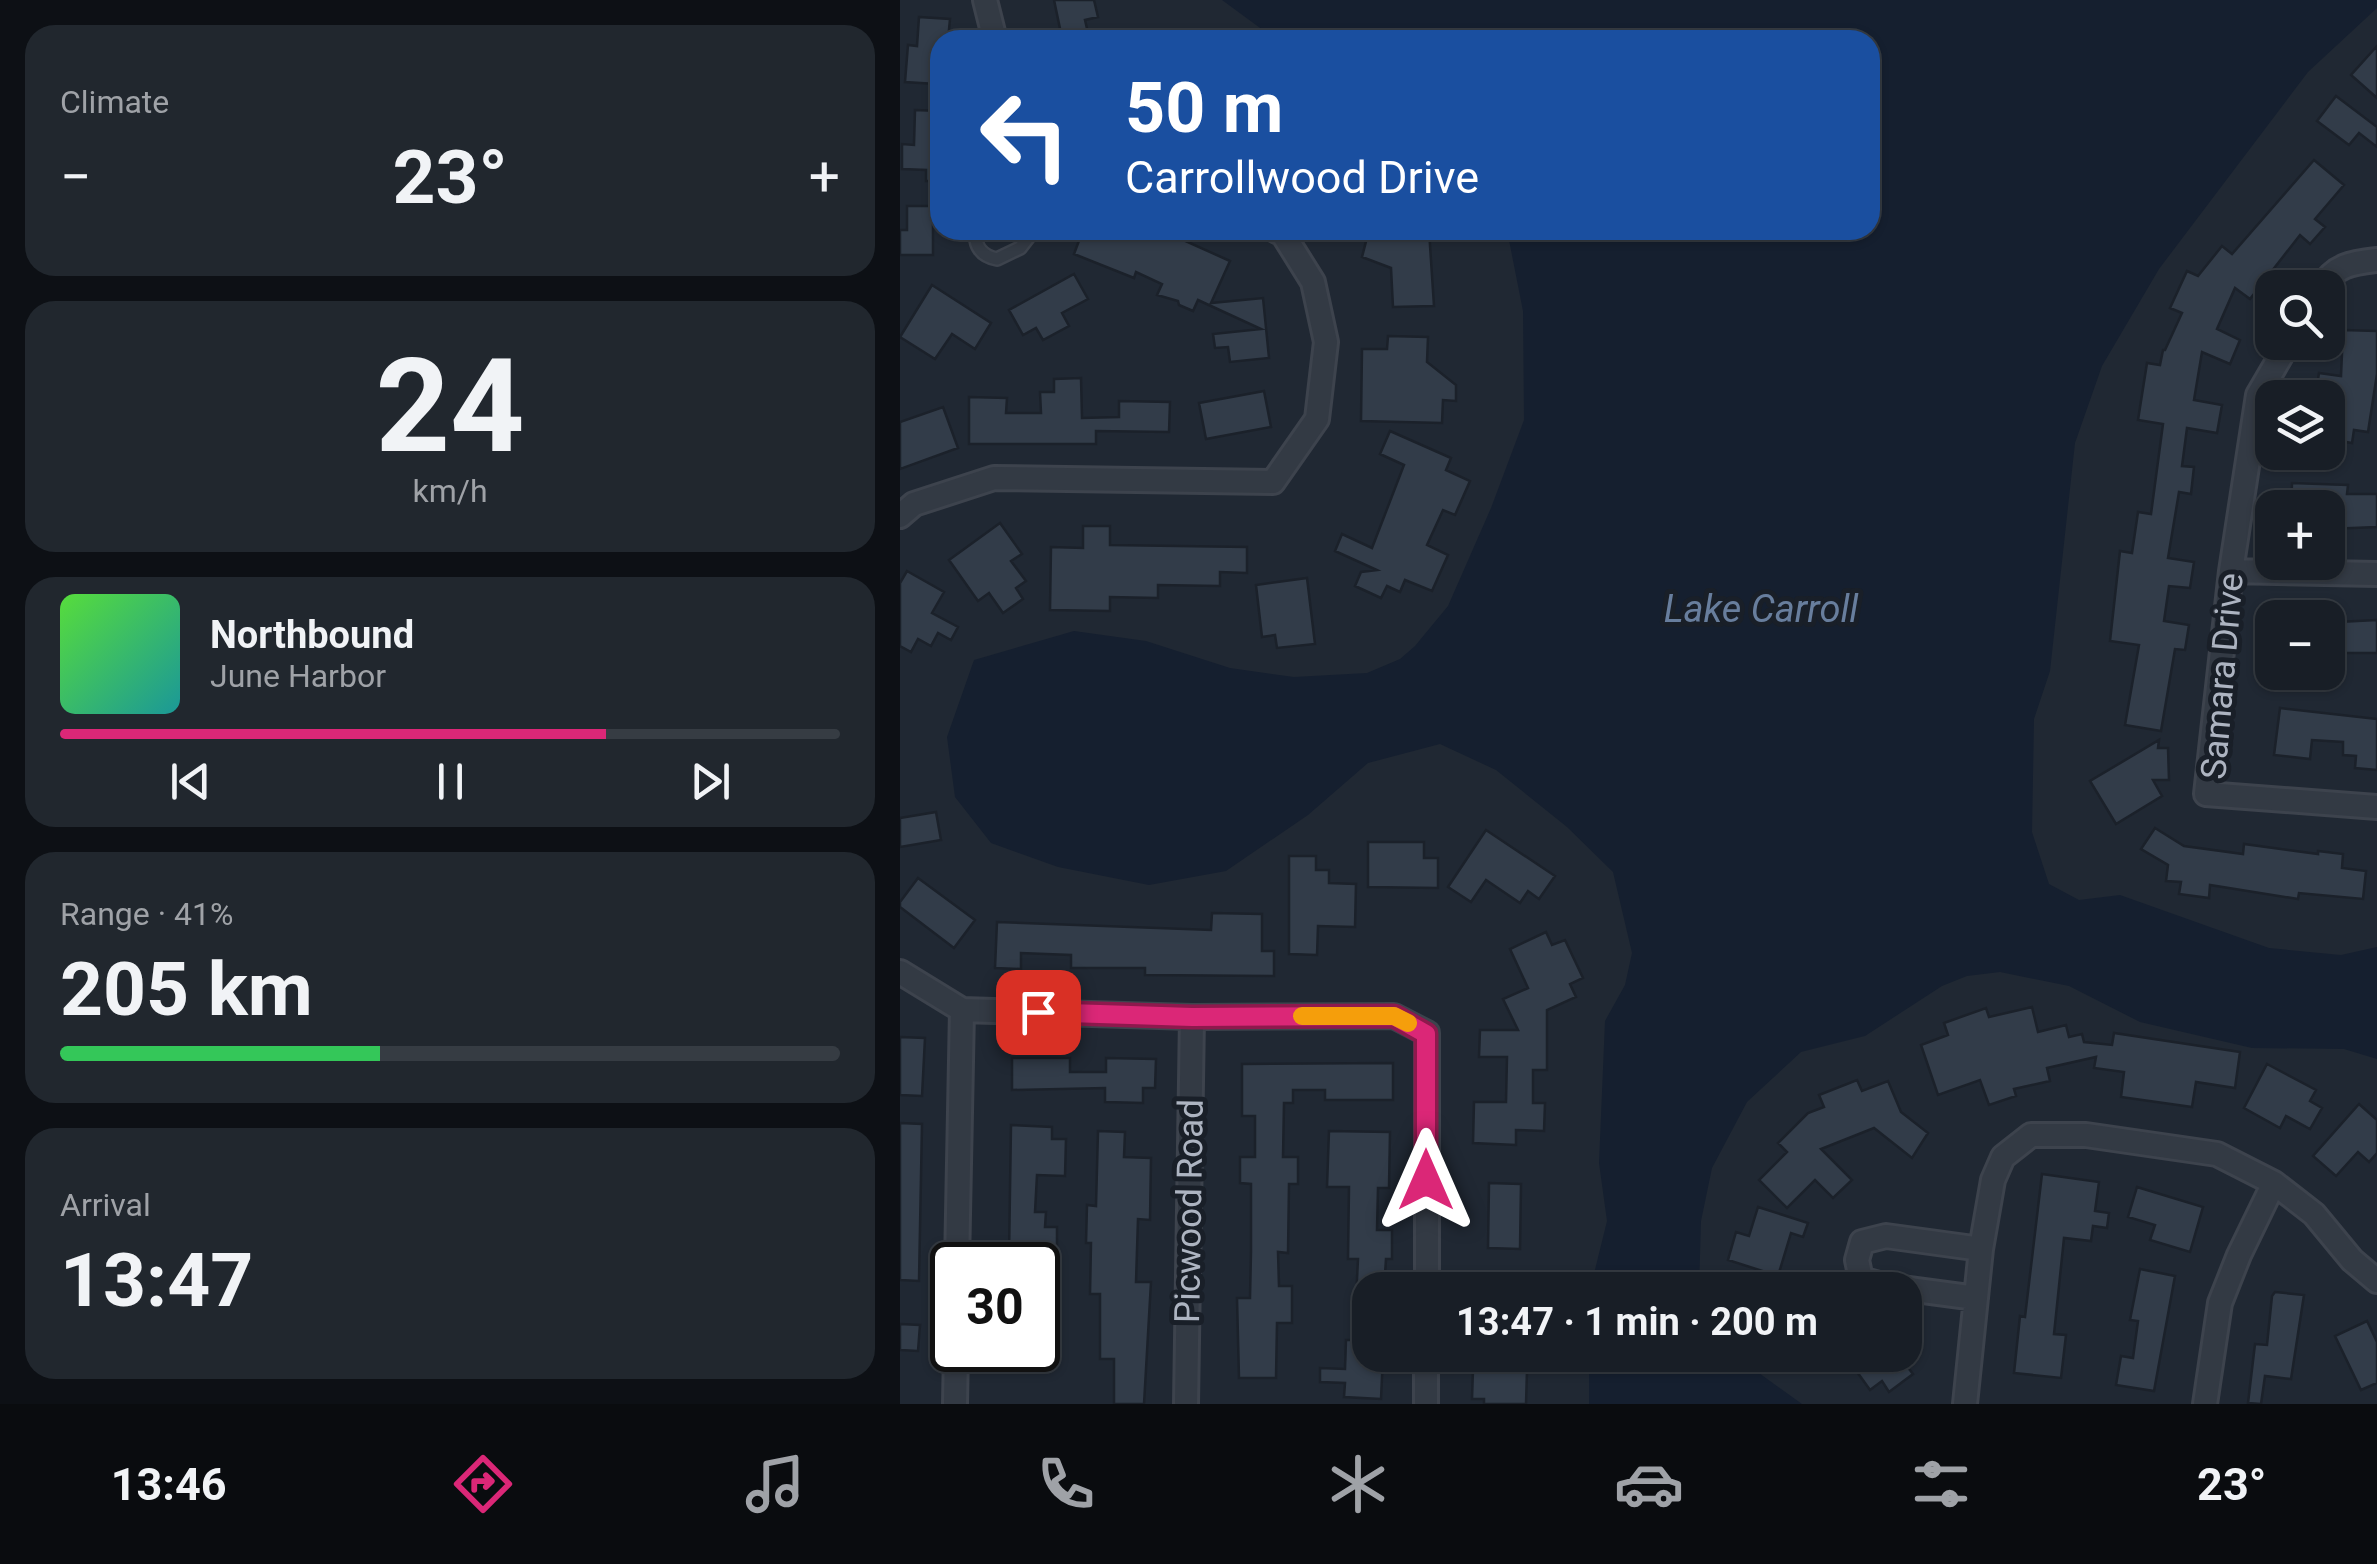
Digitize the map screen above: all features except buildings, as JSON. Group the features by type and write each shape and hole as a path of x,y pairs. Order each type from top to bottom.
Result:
{"street":[{"path":"985,0 992,30"},
{"path":"900,516 914,504 994,478 1273,482 1317,419 1326,342 1313,282 1287,240"},
{"path":"2335,270 2377,260"},
{"name":"Samara Drive","path":"2278,360 2258,395 2231,571 2206,794 2377,807"},
{"path":"2231,571 2377,574"},
{"path":"900,972 962,1010 1192,1017 1394,1016 1426,1034 1426,1272"},
{"path":"957,1242 962,1010"},
{"name":"Picwood Road","path":"1186,1404 1192,1017"},
{"path":"1965,1404 1981,1250 1993,1180 2003,1157 2031,1135 2086,1135 2217,1154 2274,1183 2314,1214 2352,1260 2377,1281"},
{"path":"2205,1404 2220,1304 2274,1183"},
{"path":"1976,1298 1862,1279 1857,1260 1862,1242 1886,1236 1981,1250"},
{"path":"955,1404 956,1372"},
{"path":"1426,1372 1426,1404"}],"lane":[{"path":"975,240 982,252 997,259 1020,248 1026,240"}],"water":[{"name":"Lake Carroll","path":"1222,0 2377,0 2377,8 2308,72 2159,269 2102,366 2075,443 2050,671 2034,719 2032,832 2049,884 2079,900 2120,895 2269,948 2341,955 2377,947 2377,1059 2344,1049 2252,1048 2140,1022 2069,986 2000,972 1967,976 1942,986 1865,1036 1801,1052 1747,1102 1712,1168 1701,1221 1700,1272 1594,1272 1607,1221 1599,1163 1605,1021 1625,985 1632,953 1613,872 1567,827 1496,770 1440,744 1368,763 1308,815 1226,871 1149,885 1058,867 991,843 955,797 947,737 974,660 1074,631 1146,641 1230,668 1294,677 1367,673 1400,659 1448,606 1524,420 1523,311 1509,240 1880,240 1880,30 1263,30"},
{"path":"1589,1372 1758,1372 1802,1404 1589,1404"}],"slow traffic":[{"path":"1302,1016 1394,1016 1408,1023"}],"route":[{"path":"1038,1012 1192,1017 1394,1016 1426,1034 1426,1180"}]}
